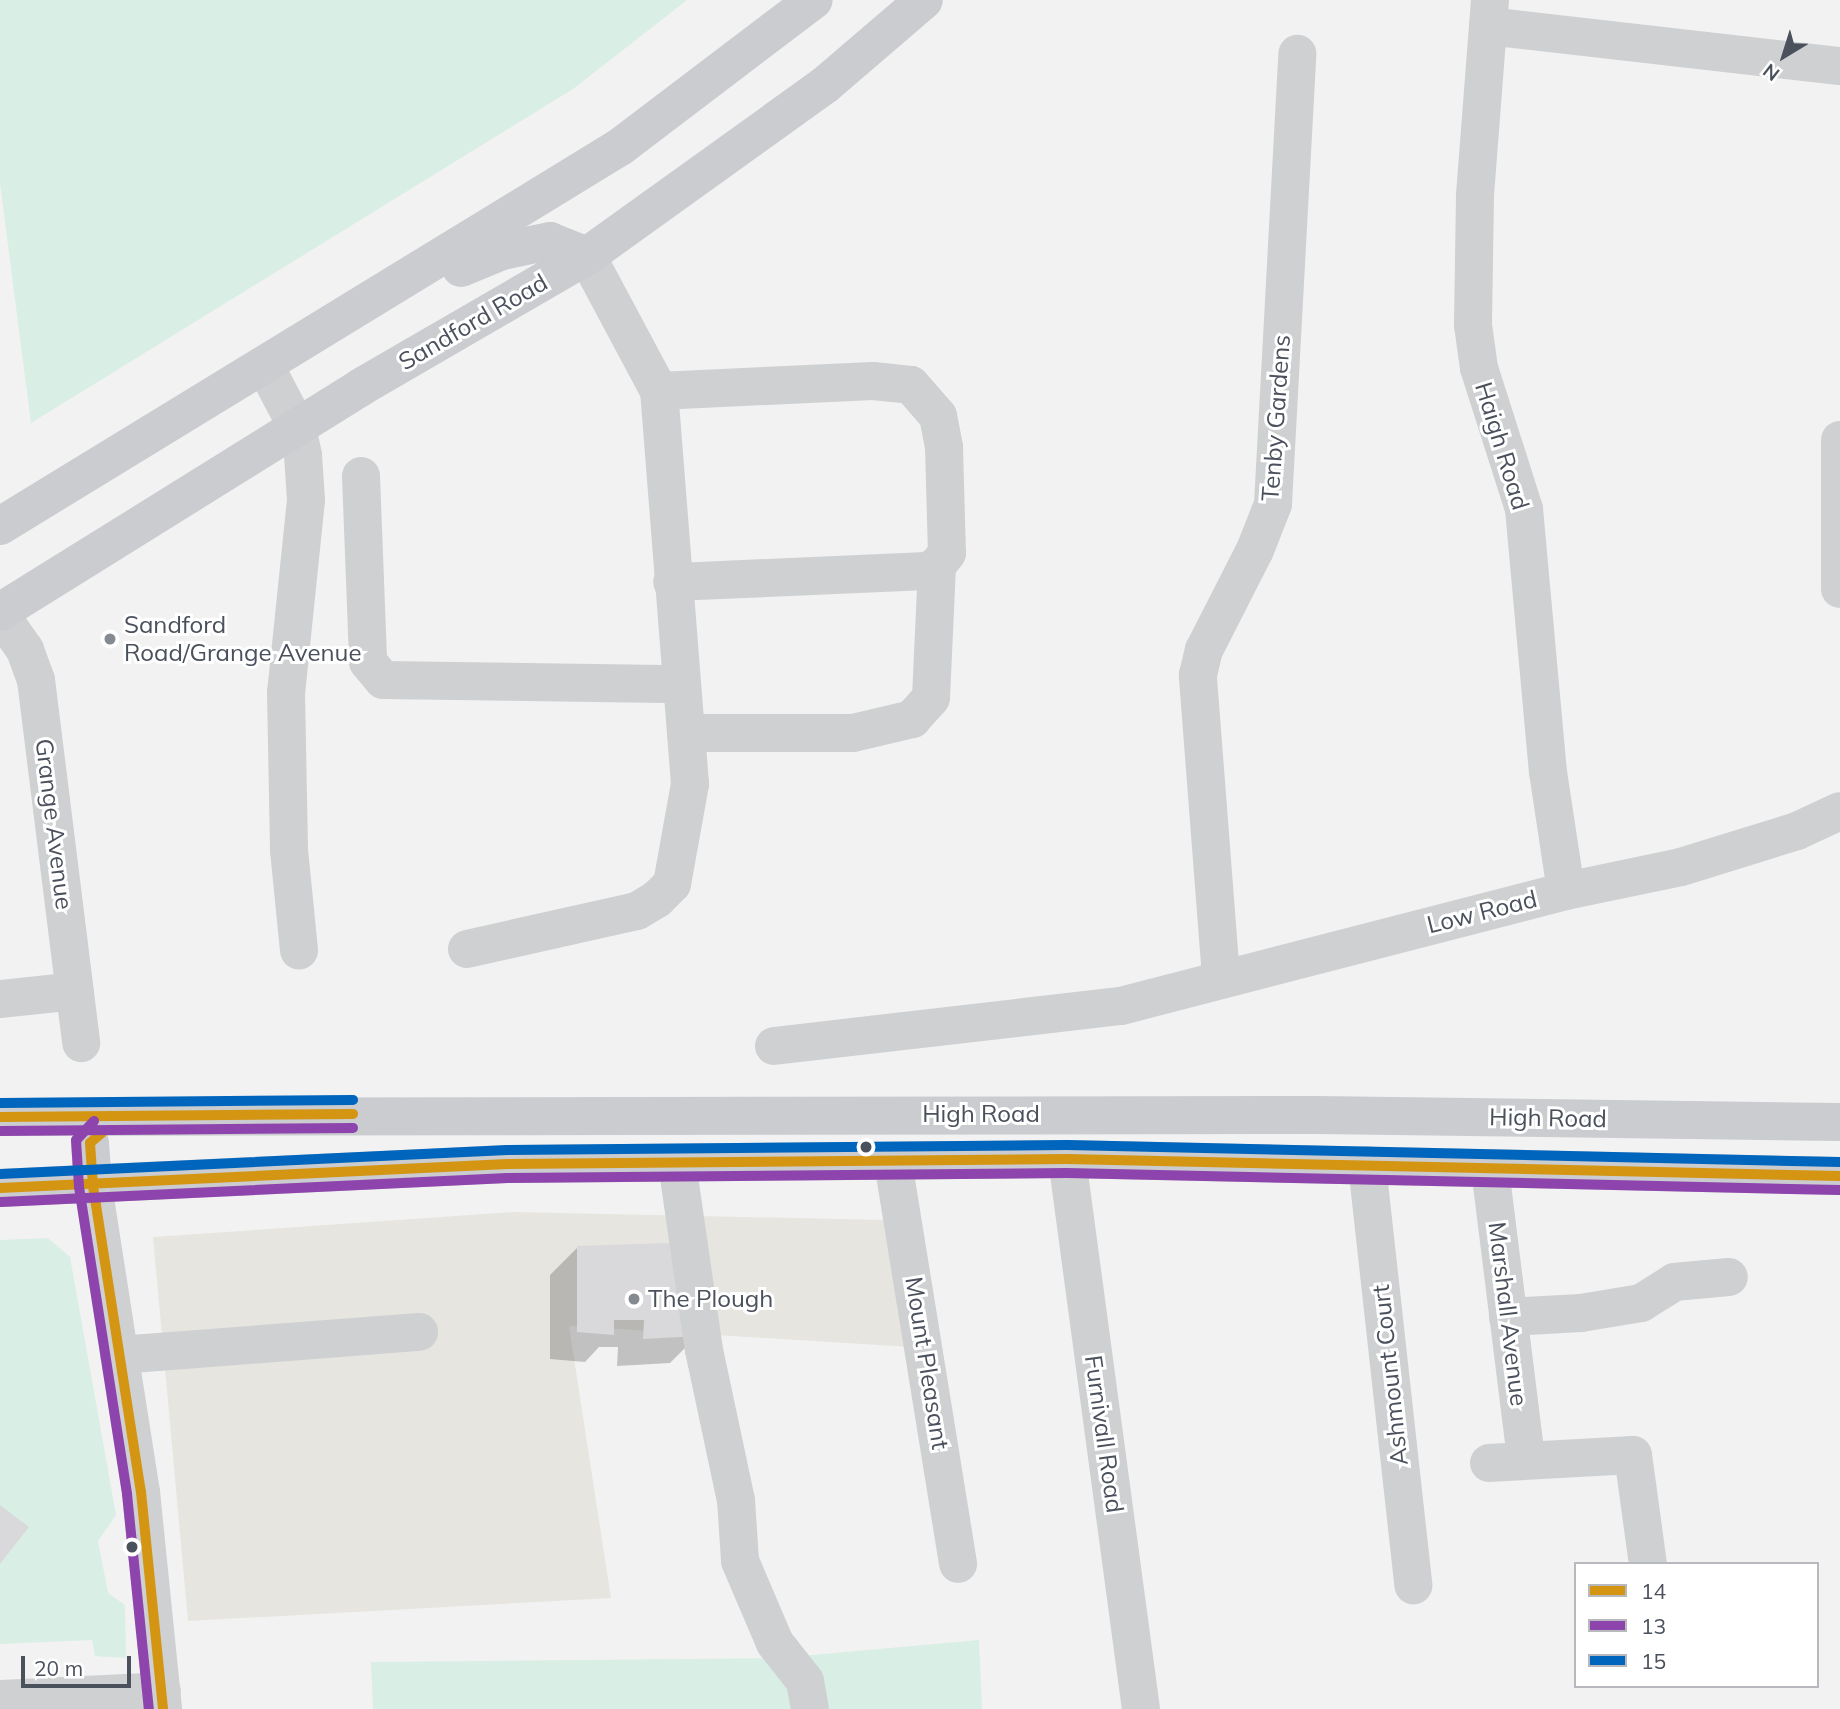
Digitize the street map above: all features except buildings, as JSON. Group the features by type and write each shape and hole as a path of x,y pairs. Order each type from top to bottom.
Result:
{"main road":[{"path":"0,526 346,317 620,147 814,0"},
{"name":"Sandford Road","path":"0,613 297,427 587,256 804,101 924,0"},
{"path":"346,317 530,243 550,241 587,256"},
{"name":"High Road","path":"0,1117 1275,1115 1840,1122"},
{"path":"90,1143 123,1117"},
{"path":"0,1137 80,1136 90,1143"},
{"path":"90,1143 93,1186"},
{"name":"High Road","path":"0,1188 93,1186 507,1164 1067,1159 1840,1176"}],"street":[{"path":"1489,13 1840,66"},
{"name":"Haigh Road","path":"1489,13 1475,196 1473,325 1479,368 1524,509 1548,772 1566,891"},
{"name":"Tenby Gardens","path":"1221,976 1198,675 1203,650 1255,550 1273,504 1297,54"},
{"path":"467,949 637,911 657,899 672,884 690,784 659,391 587,256"},
{"path":"265,366 297,427 306,500 286,692 289,850 299,951"},
{"path":"659,391 873,381 911,385 938,416 944,447 947,553 937,566 927,571 673,582"},
{"path":"1840,440 1840,589"},
{"path":"361,476 368,662 383,680 682,684"},
{"path":"686,733 853,733 912,719 931,698 937,566"},
{"name":"Grange Avenue","path":"0,613 25,650 36,680 81,1043"},
{"name":"Low Road","path":"774,1046 1121,1006 1221,976 1566,891 1681,867 1797,831 1840,811"},
{"path":"0,999 75,991"},
{"name":"Furnivall Road","path":"1067,1159 1141,1709"},
{"name":"Mount Pleasant","path":"893,1162 958,1564"},
{"path":"677,1163 704,1350 736,1500 740,1561 775,1643 805,1681 810,1709"},
{"name":"Ashmount Court","path":"1367,1165 1413,1585"},
{"name":"Marshall Avenue","path":"1490,1169 1526,1460"},
{"path":"1,1699 162,1700 141,1492 93,1186"},
{"path":"1508,1317 1581,1313 1641,1303 1674,1282 1729,1277"},
{"path":"119,1355 419,1332"},
{"path":"1489,1463 1633,1455 1648,1562"}],"shaded area":[{"path":"515,1212 884,1220 911,1347 569,1326 611,1598 188,1621 153,1237"}],"green space":[{"path":"0,0 687,0 573,89 31,423 0,183"},
{"path":"48,1238 70,1257 116,1515 98,1541 108,1593 125,1605 126,1658 95,1656 92,1640 0,1644 0,1240"},
{"path":"979,1640 982,1709 373,1709 371,1662 779,1658"}],"transit line":[{"name":"15","path":"0,1103 353,1100"},
{"name":"14","path":"0,1117 353,1114"},
{"name":"13","path":"94,1121 76,1140 79,1187 127,1494 149,1709"},
{"name":"13","path":"0,1131 353,1128"},
{"name":"14","path":"103,1132 90,1143 93,1186 141,1492 163,1709"},
{"name":"15","path":"0,1174 507,1150 1067,1145 1840,1162"},
{"name":"14","path":"0,1188 507,1164 1067,1159 1840,1176"},
{"name":"13","path":"1,1202 507,1178 1067,1173 1840,1190"}],"place":[{"name":"Sandford Road/Grange Avenue","path":"110,639"},
{"name":"The Plough","path":"634,1299"}]}
